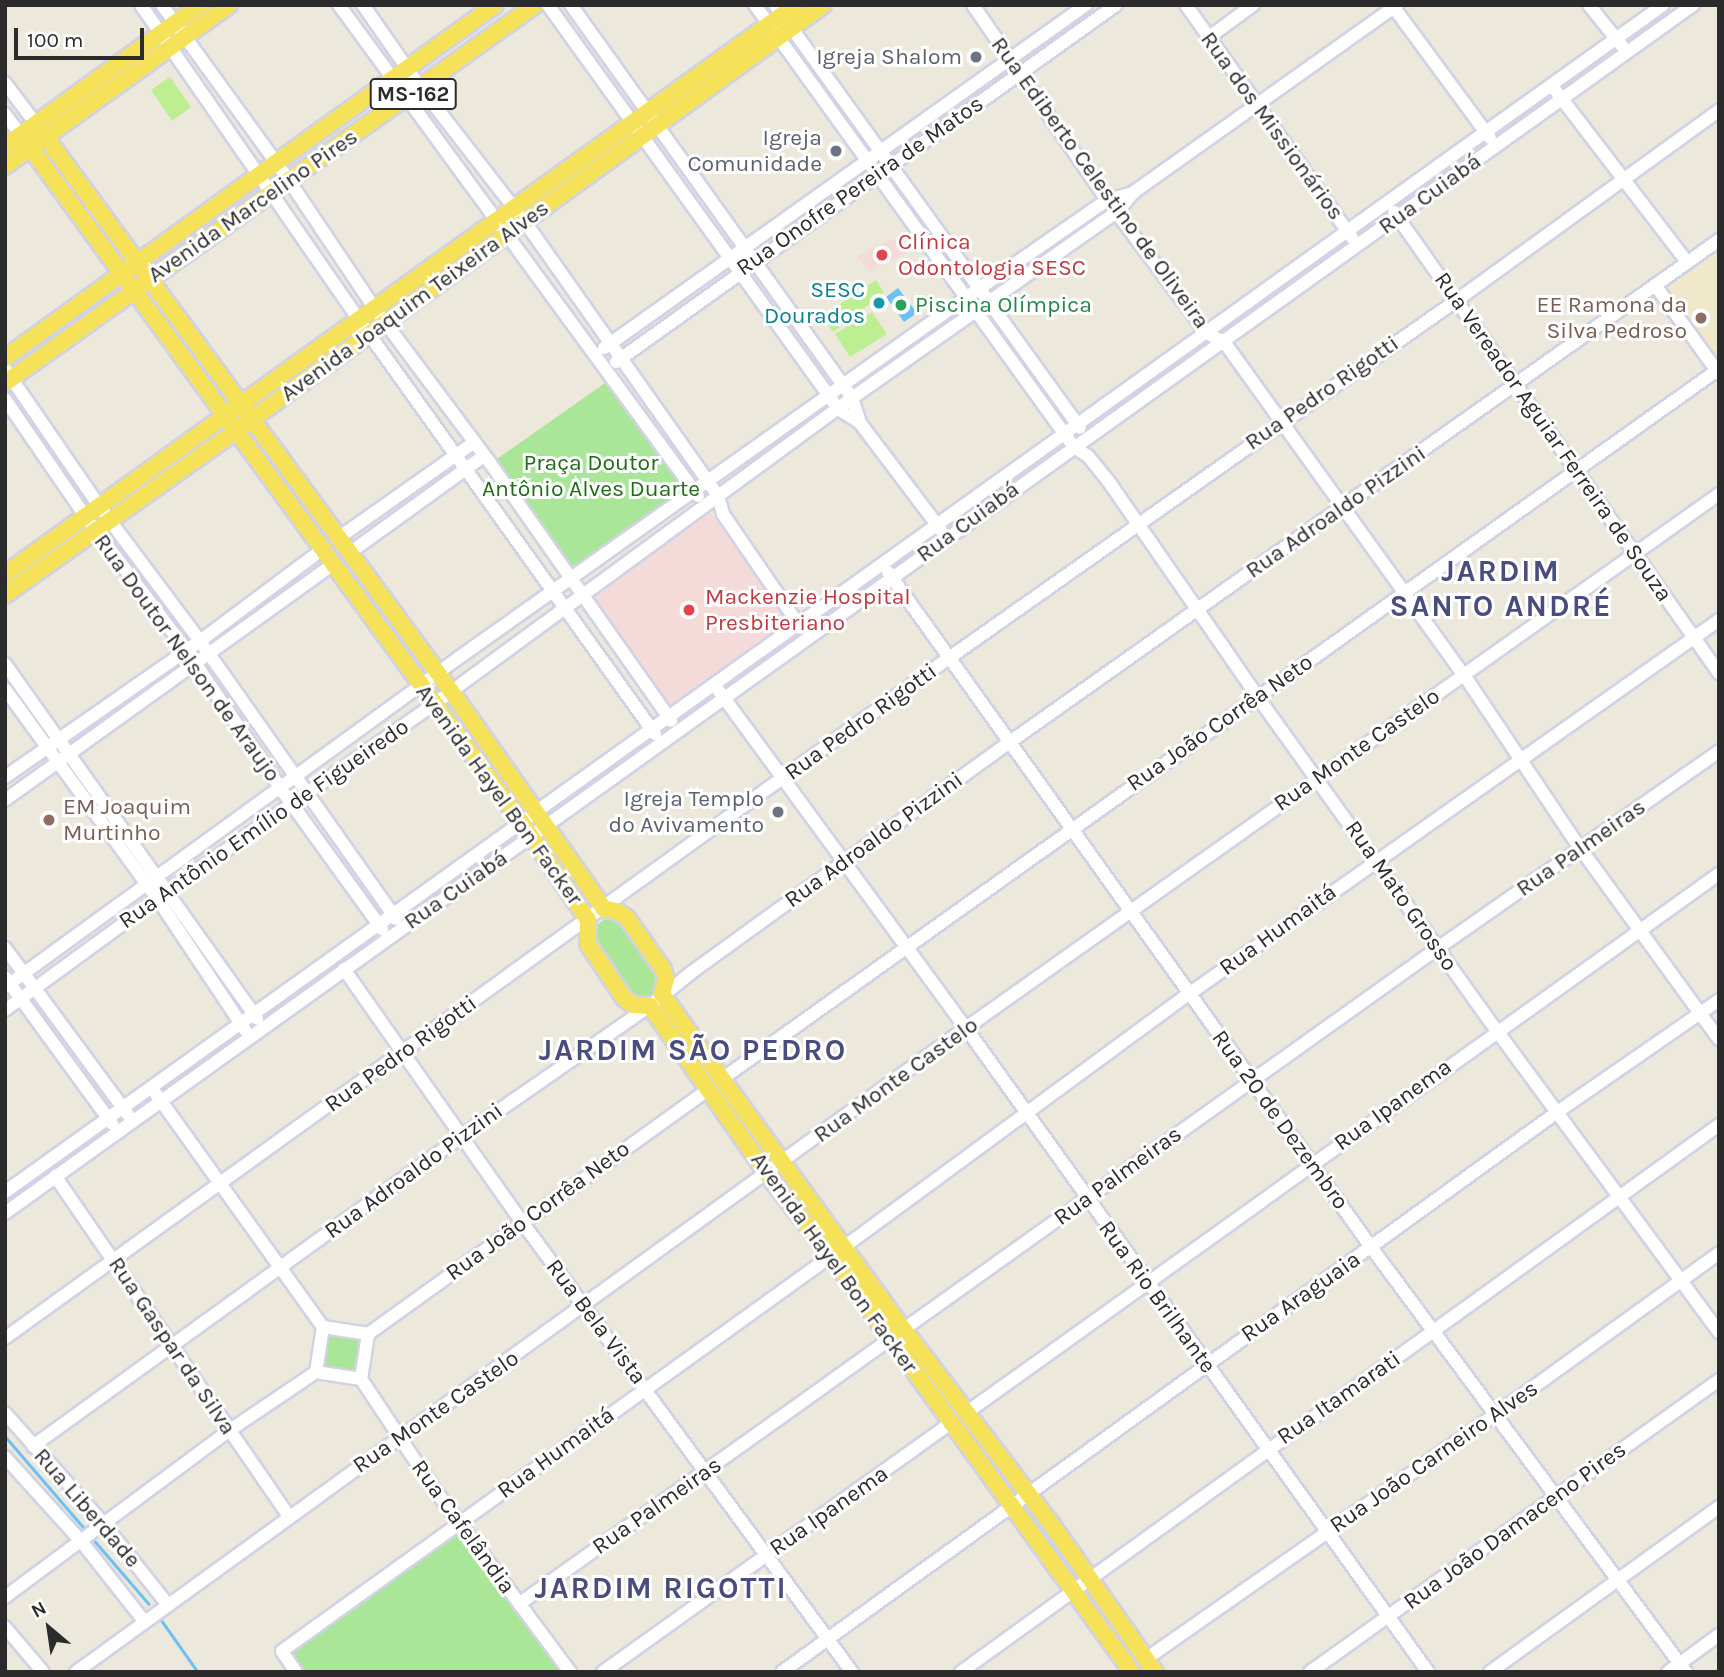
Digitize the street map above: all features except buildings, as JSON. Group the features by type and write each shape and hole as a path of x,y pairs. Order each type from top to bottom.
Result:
{"main road":[{"path":"5,166 25,142 200,5"},
{"path":"41,130 172,47 229,5"},
{"name":"Avenida Marcelino Pires","path":"5,358 495,5"},
{"name":"Avenida Marcelino Pires","path":"7,376 290,182 535,5"},
{"name":"Avenida Joaquim Teixeira Alves","path":"504,227 514,208 652,119 779,22 796,5"},
{"name":"Avenida Joaquim Teixeira Alves","path":"779,22 823,5"},
{"name":"Avenida Joaquim Teixeira Alves","path":"5,575 244,425 369,334 380,316 504,227 525,222 637,129"},
{"name":"Avenida Hayel Bon Facker","path":"41,130 149,279 244,425 330,544 334,564 422,687 533,826 604,909 617,911 627,918 663,969 666,979 662,994 767,1174 904,1330 1029,1493 1151,1665"},
{"path":"5,146 25,142"},
{"name":"Avenida Hayel Bon Facker","path":"25,142 133,291 234,410"},
{"name":"Avenida Joaquim Teixeira Alves","path":"5,595 234,410 359,320 380,316"},
{"name":"Avenida Hayel Bon Facker","path":"330,544 348,554 451,691 588,920 588,944 624,998 632,1005 650,1006 784,1162 889,1340 1014,1507 1132,1672"}],"street":[{"path":"141,5 274,192 359,320 661,743"},
{"path":"162,5 290,182 380,316 484,456 677,730"},
{"path":"339,5 607,368 704,505 723,514"},
{"path":"363,5 421,88 525,222 709,483 718,496 723,514 807,638"},
{"path":"548,5 838,409 860,423"},
{"path":"571,5 852,398 860,423 946,537"},
{"name":"Rua Mato Grosso","path":"755,5 779,22 880,150 1076,423 1086,438 1088,456"},
{"name":"Rua Ediberto Celestino de Oliveira","path":"973,5 1107,200 1207,333 1225,343 1524,760 1580,848 1719,1039"},
{"name":"Rua Onofre Pereira de Matos","path":"596,354 1086,5"},
{"name":"Rua Onofre Pereira de Matos","path":"607,368 1116,5"},
{"name":"Rua dos Missionários","path":"1186,5 1358,247"},
{"path":"1208,38 1253,5"},
{"path":"1589,5 1627,52"},
{"name":"Rua Cuiabá","path":"5,1213 402,927 533,826 667,716 1663,5"},
{"name":"Rua Cuiabá","path":"5,1192 392,914 628,768 946,537 1225,343 1693,5"},
{"path":"1394,6 1497,146"},
{"name":"Rua Antônio Emílio de Figueiredo","path":"5,1010 305,793 435,704 581,594 852,398 1117,212 1134,192 1394,6"},
{"name":"Rua Mato Grosso","path":"779,22 866,160 1074,447 1088,456 1138,523 1257,696 1497,1031 1719,1332"},
{"path":"5,83 41,130"},
{"path":"1552,86 1687,262"},
{"name":"Rua Pedro Rigotti","path":"5,1338 949,658 1457,300 1719,110"},
{"name":"Avenida Hayel Bon Facker","path":"5,114 25,142"},
{"path":"232,134 247,122"},
{"name":"Rua Antônio Emílio de Figueiredo","path":"7,983 24,974 147,887 571,578 709,483 967,297 1107,200 1134,192"},
{"name":"Rua Vereador Aguiar Ferreira de Souza","path":"1388,203 1578,469 1719,673"},
{"path":"779,222 790,236"},
{"name":"Rua Adroaldo Pizzini","path":"33,1446 461,1136 650,1006 662,994 1010,741 1343,509 1719,240"},
{"path":"1655,285 1718,371"},
{"name":"Rua João Corrêa Neto","path":"368,1334 904,946 1718,371"},
{"path":"7,376 97,518"},
{"path":"5,398 97,518"},
{"path":"5,778 200,641 330,544 473,443"},
{"path":"348,554 484,456"},
{"name":"Rua Monte Castelo","path":"76,1672 966,1028 1719,494"},
{"name":"Rua Doutor Nelson de Araujo","path":"97,518 200,641 402,927"},
{"name":"Rua Doutor Nelson de Araujo","path":"97,518 281,789 388,937"},
{"name":"Rua 20 de Dezembro","path":"881,563 1371,1247 1682,1667"},
{"path":"5,800 334,564"},
{"name":"Rua Humaitá","path":"296,1672 282,1651 837,1252 1376,859 1524,760 1719,620"},
{"path":"5,664 158,878 162,895 250,1037"},
{"name":"Rua Rio Brilhante","path":"714,684 966,1028 1086,1199 1428,1672"},
{"path":"5,690 147,887 162,895 263,1027"},
{"name":"Rua Palmeiras","path":"519,1604 1438,947 1719,751"},
{"path":"618,754 628,768"},
{"name":"Rua Ipanema","path":"966,1413 1719,874"},
{"path":"5,948 132,1120"},
{"name":"Rua Bela Vista","path":"344,969 522,1222 852,1672"},
{"path":"7,983 21,998 118,1132"},
{"name":"Rua Araguaia","path":"782,1672 1556,1113 1719,1000"},
{"path":"5,1597 230,1430 316,1372 360,1379 368,1334 323,1327 152,1088"},
{"name":"Rua Itamarati","path":"961,1672 1719,1125"},
{"name":"Rua Gaspar da Silva","path":"55,1175 289,1517"},
{"name":"Rua João Carneiro Alves","path":"1151,1665 1328,1532 1719,1253"},
{"path":"316,1372 323,1327"},
{"name":"Rua Cafelândia","path":"360,1379 459,1522 570,1672"},
{"name":"Rua João Damaceno Pires","path":"1310,1672 1719,1380"},
{"name":"Rua Liberdade","path":"5,1413 103,1523 168,1605"},
{"name":"Rua Ipanema","path":"603,1672 951,1423"},
{"name":"Rua Liberdade","path":"7,1462 81,1541 144,1621"},
{"path":"1490,1672 1719,1507"},
{"path":"5,1627 43,1672"},
{"path":"1668,1672 1682,1667 1719,1635"}],"shaded area":[{"name":"Clínica Odontologia SESC","path":"893,239 907,253 870,272 857,256"},
{"name":"EE Ramona da Silva Pedroso","path":"1719,243 1719,350 1711,355 1660,285"},
{"name":"Mackenzie Hospital Presbiteriano","path":"710,512 789,623 668,708 589,597"}],"green space":[{"path":"170,77 191,107 172,121 151,90"},
{"path":"876,280 884,293 833,332 822,316"},
{"path":"872,312 887,334 850,357 835,334"},
{"name":"Praça Doutor Antônio Alves Duarte","path":"608,381 688,492 573,572 494,461"},
{"path":"608,916 618,916 662,972 659,992 649,1000 636,1001 593,946 593,929"},
{"path":"325,1330 366,1336 359,1377 318,1371"},
{"path":"457,1532 561,1672 305,1672 292,1652"}],"water":[{"name":"Piscina Olímpica","path":"898,288 917,313 904,322 886,297"}],"waterway":[{"path":"5,1436 85,1529"},
{"path":"94,1540 149,1604"},
{"path":"162,1621 198,1672"}],"place":[{"name":"Igreja Shalom","path":"976,57"},
{"name":"Igreja Comunidade","path":"836,151"},
{"name":"Clínica Odontologia SESC","path":"882,255"},
{"name":"SESC Dourados","path":"879,303"},
{"name":"Piscina Olímpica","path":"901,305"},
{"name":"EE Ramona da Silva Pedroso","path":"1701,318"},
{"name":"Mackenzie Hospital Presbiteriano","path":"689,610"},
{"name":"Igreja Templo do Avivamento","path":"778,812"},
{"name":"EM Joaquim Murtinho","path":"49,820"}],"district":[{"name":"JARDIM SANTO ANDRÉ","path":"1501,588"},
{"name":"JARDIM SÃO PEDRO","path":"693,1050"},
{"name":"JARDIM RIGOTTI","path":"661,1588"}]}
